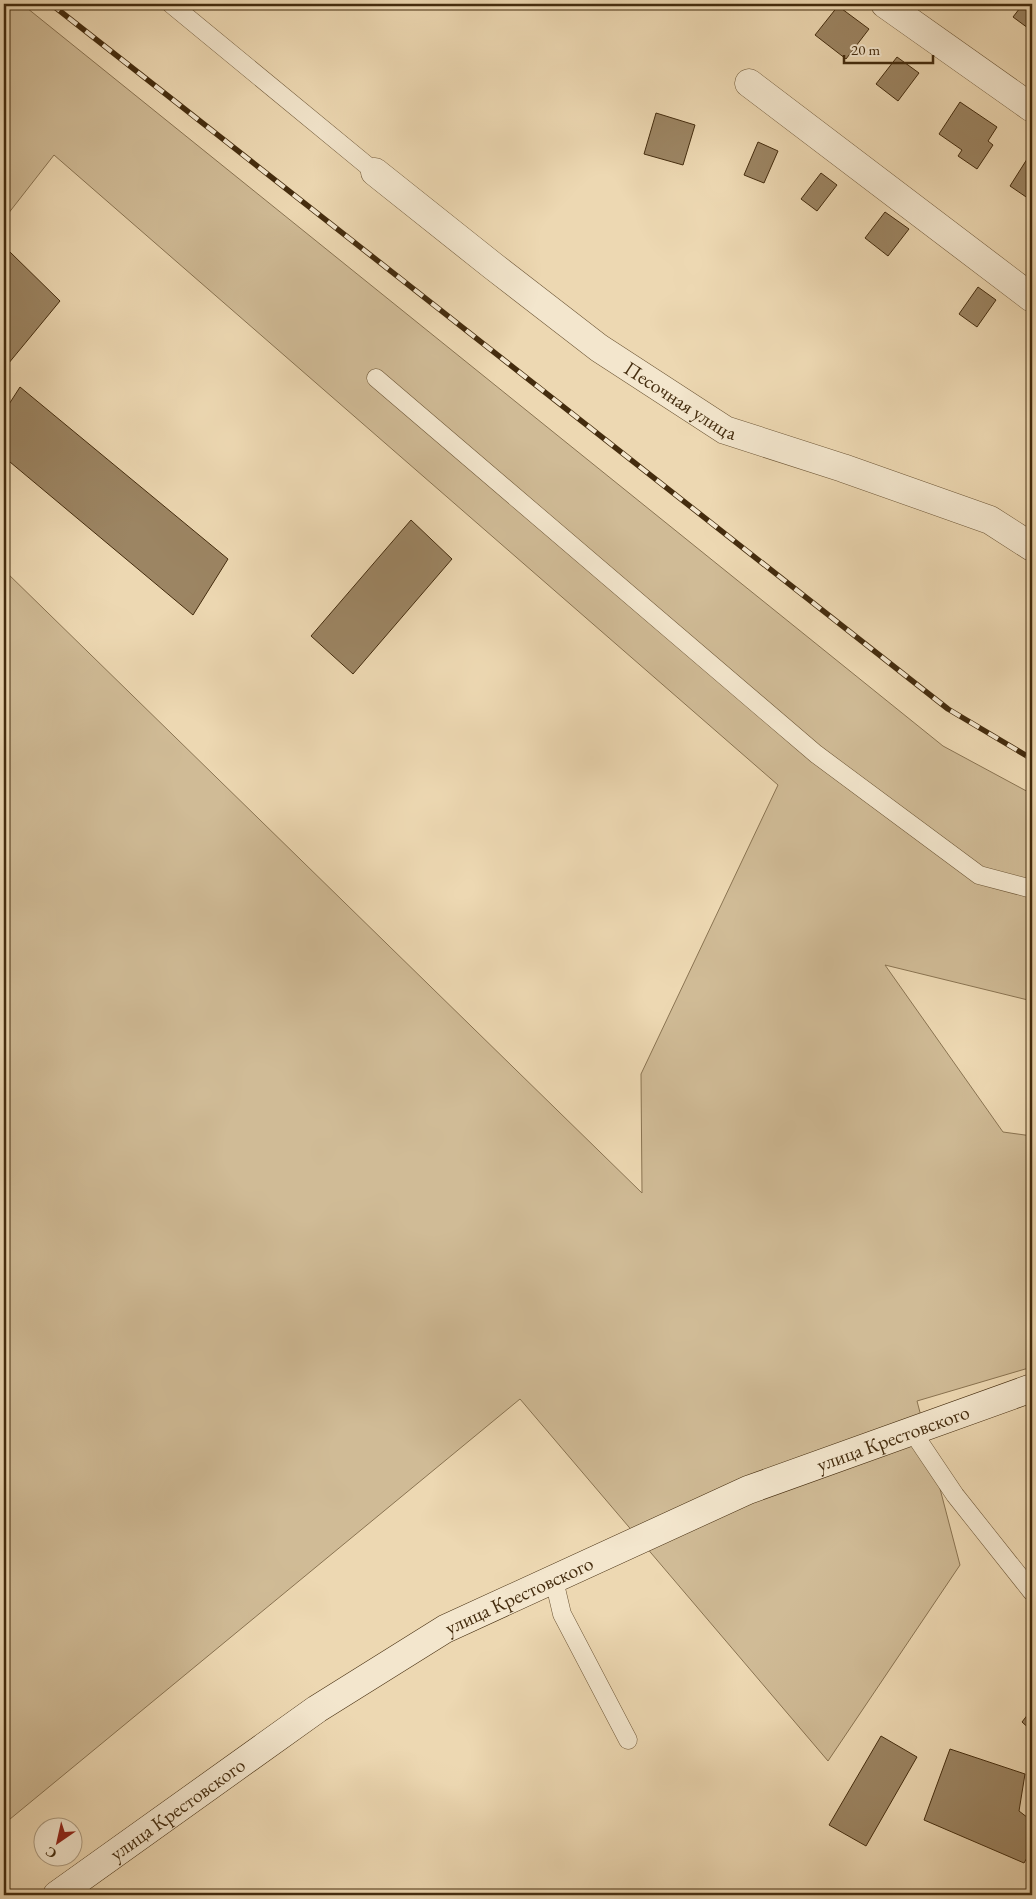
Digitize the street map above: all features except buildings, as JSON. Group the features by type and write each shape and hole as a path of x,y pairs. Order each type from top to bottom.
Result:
{"street":[{"path":"885,4 1032,108"},
{"path":"749,84 1032,298"},
{"name":"Песочная улица","path":"375,172 598,348 725,430 844,468 990,520 1032,547"},
{"name":"улица Крестовского","path":"57,1895 317,1709 445,1629 748,1490 1032,1388"}],"lane":[{"path":"171,4 375,172"},
{"path":"376,378 816,754 979,875 1032,888"},
{"path":"912,1432 955,1495 1032,1592"},
{"path":"554,1580 562,1614 628,1740"}],"shaded area":[{"path":"4,4 22,4 943,746 1032,794 1032,1001 885,965 1003,1132 1032,1136 1032,1367 917,1401 960,1565 828,1761 520,1399 4,1824 4,570 642,1193 641,1074 778,785 54,155 4,219"}],"railway":[{"path":"51,4 948,709 1032,759"}]}
